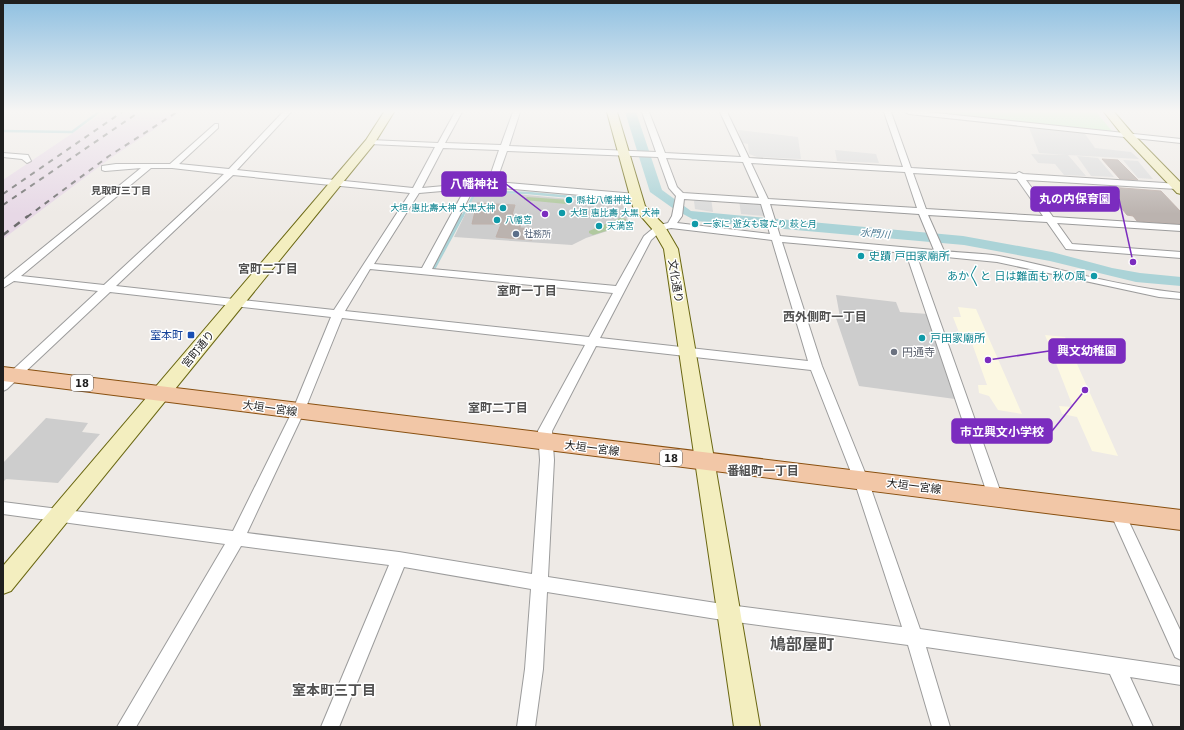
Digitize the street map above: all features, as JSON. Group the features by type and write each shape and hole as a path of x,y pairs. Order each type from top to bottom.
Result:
{"main road":[{"name":"大垣一宮線","path":"7,378 162,393 298,412 995,496 1181,520"}],"street":[{"path":"172,166 193,146"},
{"path":"7,378 106,289 230,173 255,146"},
{"name":"宮町通り","path":"3,584 367,146"},
{"path":"126,727 237,538 298,412 338,314 416,191 439,146"},
{"path":"491,184 503,146"},
{"path":"504,146 1180,184"},
{"name":"文化通り","path":"625,146 639,207 665,227 671,249 746,727"},
{"path":"526,727 534,669 547,460 545,431 591,341 647,238 665,227 677,216 680,198 673,188 657,154 655,146"},
{"path":"739,146 764,200 816,366 861,480 914,637 941,727"},
{"path":"901,146 929,230 938,249"},
{"path":"1147,146 1180,184"},
{"path":"1153,146 1180,184"},
{"path":"3,155 25,157 27,161"},
{"path":"7,282 150,165"},
{"path":"105,168 150,165 172,166 416,191 491,184 636,197"},
{"path":"1019,175 1069,247 1181,254"},
{"path":"426,272 471,186"},
{"path":"680,198 764,200 1181,228"},
{"path":"665,227 774,234 910,250 938,249 997,259 1096,282 1159,294 1181,296"},
{"path":"910,250 995,496"},
{"path":"368,266 618,290"},
{"path":"7,282 106,289 816,366"},
{"path":"3,508 399,559 729,613 914,637 1114,665 1181,676"},
{"path":"1117,512 1181,651"},
{"path":"330,727 399,559"},
{"path":"1114,665 1144,727"}],"shaded area":[{"path":"53,146 129,146 3,239 3,180"},
{"path":"748,146 799,146 801,159 757,157 749,154"},
{"path":"1036,146 1094,146 1095,148 1131,152 1139,159 1068,155 1086,176 1064,175 1055,164 1038,163 1031,154 1066,155 1039,153"},
{"path":"835,150 876,154 879,163 837,161"},
{"path":"1077,156 1098,158 1114,177 1091,176"},
{"path":"1123,160 1138,161 1153,179 1138,178"},
{"path":"484,191 623,204 629,224 586,238 572,245 454,237 476,192"},
{"path":"698,198 711,198 713,212 695,209 694,201"},
{"path":"739,200 756,201 763,205 765,216 741,214"},
{"name":"円通寺","path":"836,295 896,302 900,312 928,314 955,399 859,386 836,318 840,317"},
{"path":"958,307 976,309 1022,414 998,410 989,396 979,393 978,385 987,385 969,335 960,335 953,317 961,317"},
{"path":"1045,335 1065,337 1118,456 1092,451 1077,417 1062,414 1059,406 1073,407"},
{"path":"46,418 88,423 82,432 100,434 58,483 6,479 3,482 3,463"}],"green space":[{"path":"527,197 569,200 570,202 566,204 524,200"},
{"path":"620,218 626,219 626,225 593,235 589,233 589,231"}],"water":[{"name":"水門川","path":"636,146 647,146 662,190 691,211 963,236 1052,252 1112,268 1140,273 1181,277 1181,286 1136,282 1050,261 964,245 696,221 674,209 650,192"}],"building":[{"path":"1102,159 1118,160 1138,180 1120,179"},
{"path":"1109,187 1161,191 1181,212 1181,224 1137,221 1133,216 1127,215 1107,190 1112,191"},
{"path":"477,203 515,205 512,215 518,215 518,217 521,217 520,228 536,229 532,240 496,237 501,224 472,224"}],"waterway":[{"path":"462,217 476,191 528,193 606,200"},
{"path":"434,268 462,216"}],"railway":[{"path":"3,194 73,146"},
{"path":"3,205 89,146"},
{"path":"27,217 124,146"},
{"path":"3,235 28,216"}],"place":[{"name":"縣社八幡神社","path":"569,200"},
{"name":"大垣 惠比壽大神 大黒大神","path":"503,208"},
{"name":"大垣 惠比壽 大黒 大神","path":"562,213"},
{"name":"八幡神社","path":"545,214"},
{"name":"八幡宮","path":"497,220"},
{"name":"一家に 遊女も寝たり 萩と月","path":"695,224"},
{"name":"天満宮","path":"599,226"},
{"name":"社務所","path":"516,234"},
{"name":"史蹟 戸田家廟所","path":"861,256"},
{"name":"丸の内保育園","path":"1133,262"},
{"name":"あか〱と 日は難面も 秋の風","path":"1094,276"},
{"name":"室本町","path":"191,335"},
{"name":"戸田家廟所","path":"922,338"},
{"name":"円通寺","path":"894,352"},
{"name":"興文幼稚園","path":"988,360"},
{"name":"市立興文小学校","path":"1085,390"}],"district":[{"name":"見取町三丁目","path":"121,190"},
{"name":"宮町二丁目","path":"268,269"},
{"name":"室町一丁目","path":"527,291"},
{"name":"西外側町一丁目","path":"825,317"},
{"name":"室町二丁目","path":"498,408"},
{"name":"番組町一丁目","path":"763,471"},
{"name":"鳩部屋町","path":"802,644"},
{"name":"室本町三丁目","path":"334,690"}]}
